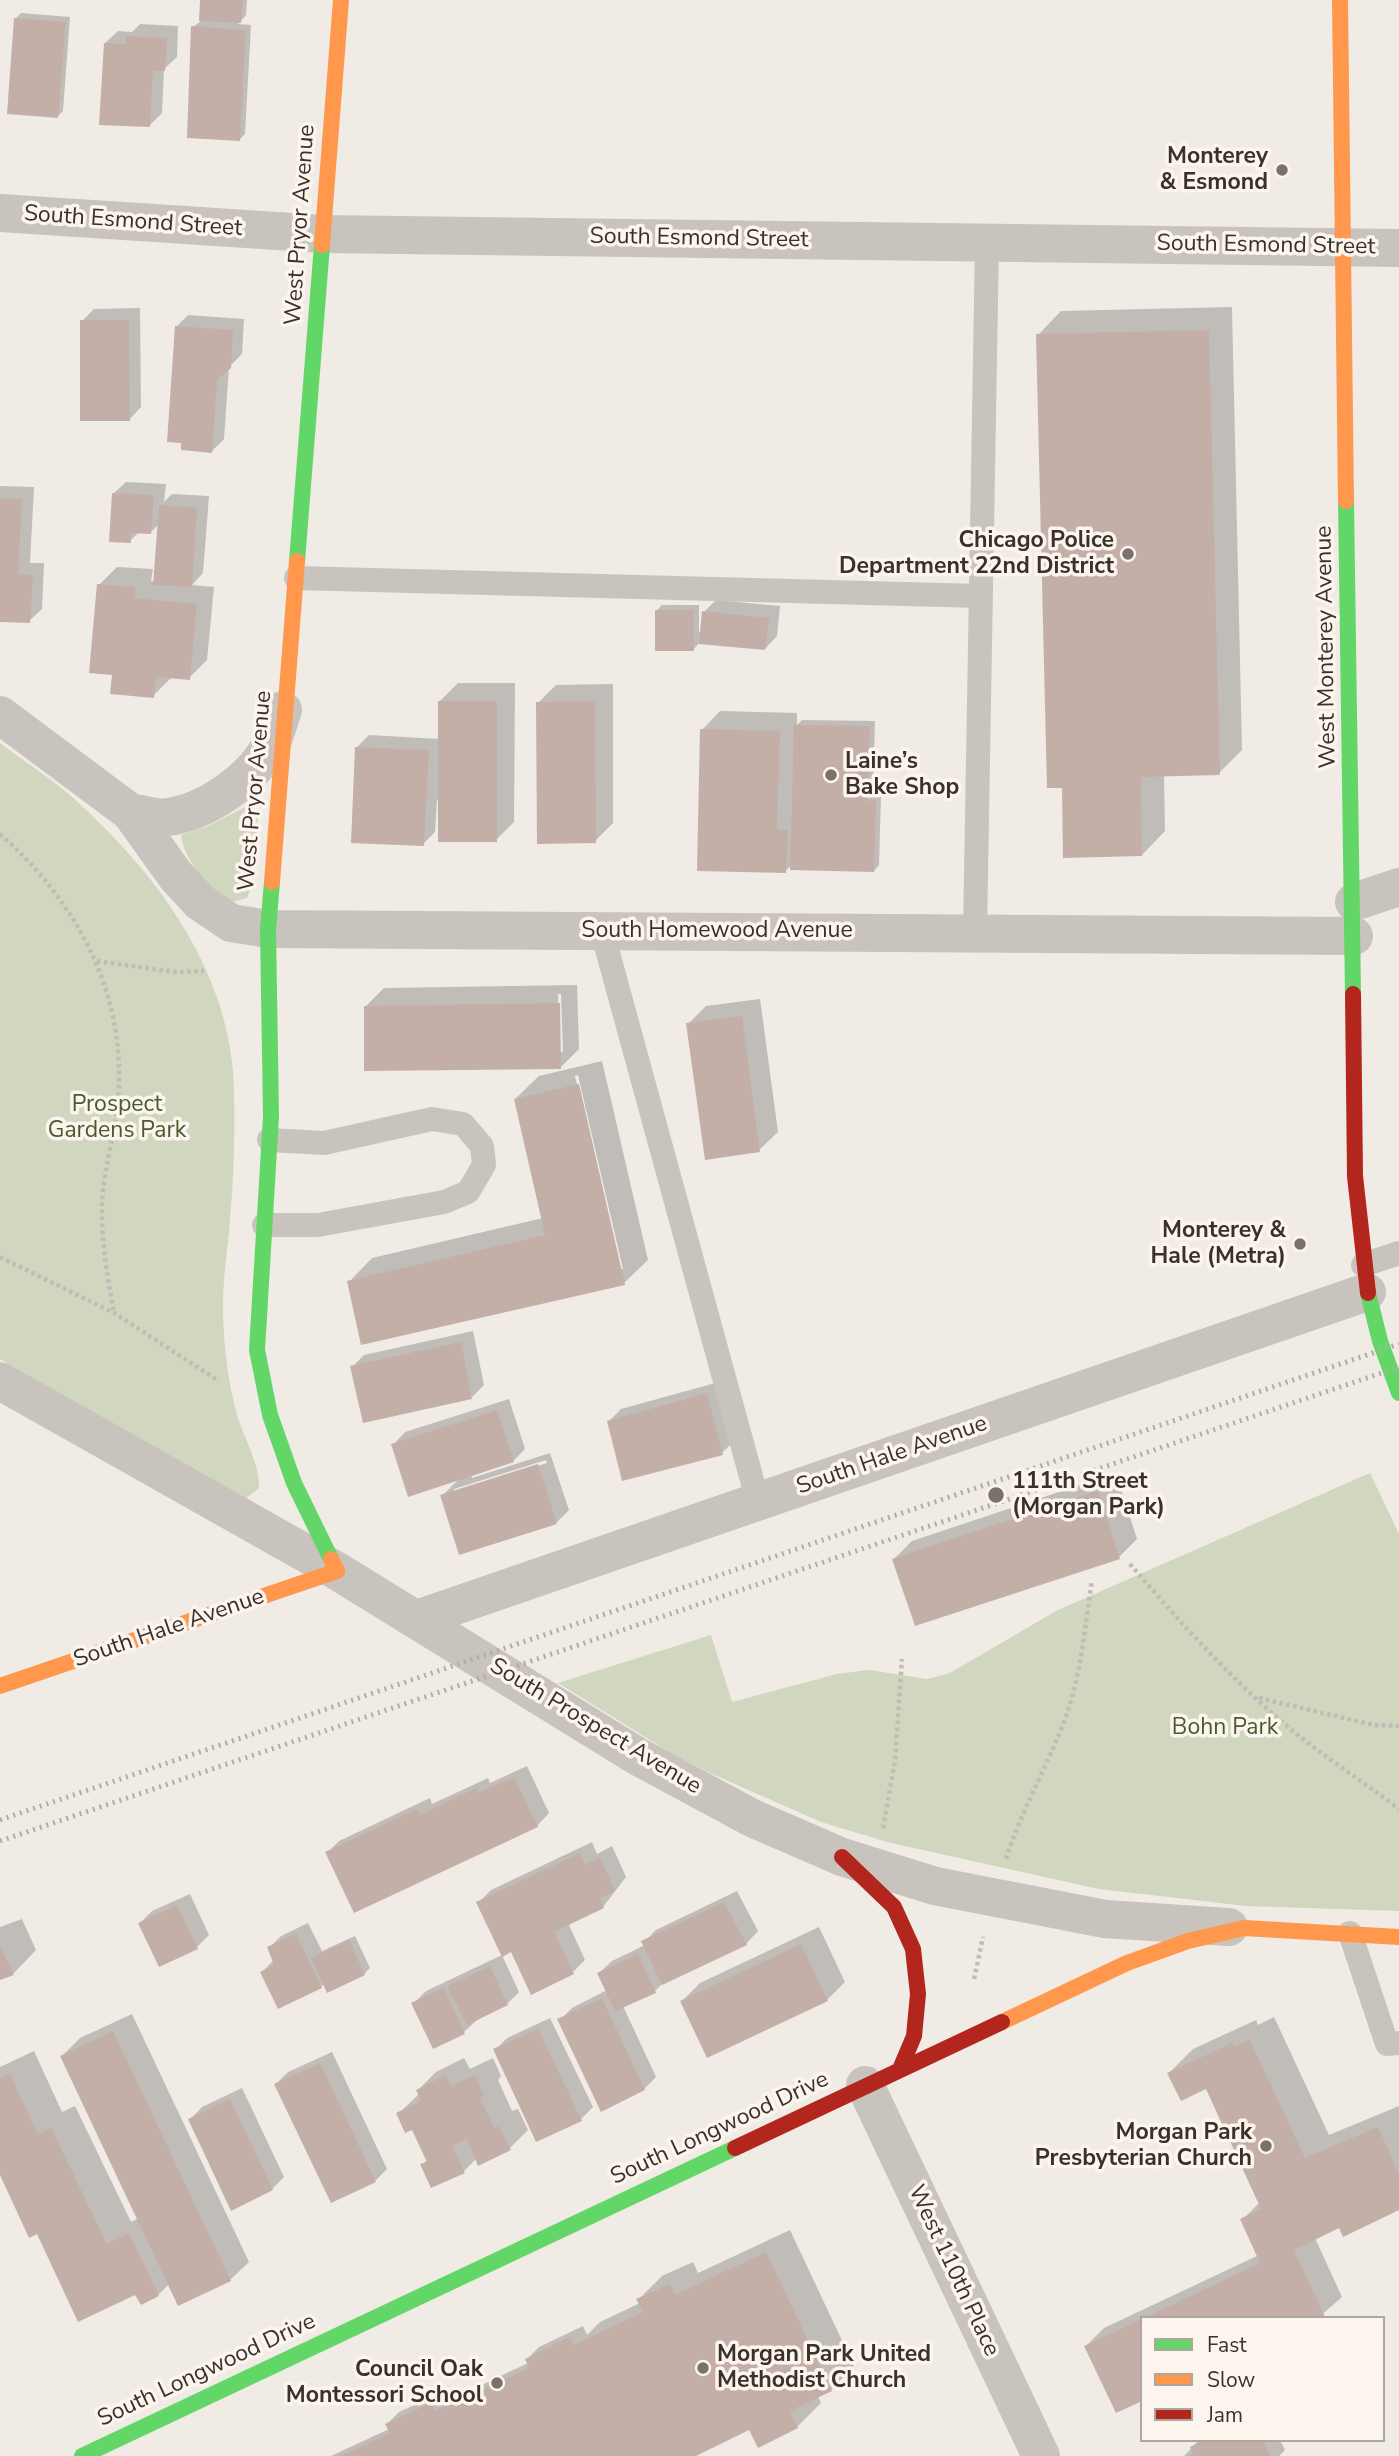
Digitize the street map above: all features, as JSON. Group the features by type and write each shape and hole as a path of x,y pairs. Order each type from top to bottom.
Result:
{"street":[{"name":"West Pryor Avenue","path":"337,1571 294,1483 270,1415 257,1350 269,1140 268,929 341,0"},
{"name":"West Monterey Avenue","path":"1340,0 1354,919 1355,1176 1365,1278 1389,1371 1399,1393"},
{"name":"South Esmond Street","path":"0,213 323,234 1399,248"},
{"path":"130,813 168,817 200,807 229,790 251,771 270,747 286,700"},
{"name":"South Homewood Avenue","path":"0,715 130,813 176,876 200,902 231,923 268,929 975,932 1354,919 1399,887"},
{"name":"South Hale Avenue","path":"417,1619 758,1502 1365,1278"},
{"name":"South Prospect Avenue","path":"0,1381 337,1571 637,1756 752,1818 842,1857 935,1886 1105,1919 1244,1928"},
{"name":"South Hale Avenue","path":"0,1686 337,1571"},
{"path":"842,1857 894,1907 913,1949 918,1994 914,2036 900,2069"},
{"name":"South Longwood Drive","path":"91,2454 865,2085 1128,1963 1188,1941 1244,1928 1399,1937"},
{"name":"West 110th Place","path":"865,2085 1041,2456"}],"lane":[{"path":"975,932 987,243"},
{"path":"296,578 981,596"},
{"path":"602,931 758,1502"},
{"path":"264,1225 318,1224 444,1202 468,1192 484,1165 482,1146 463,1124 432,1119 324,1143 269,1140"},
{"path":"1365,1278 1399,1253"},
{"path":"1350,1933 1387,2044 1399,2043"}],"path":[{"path":"0,834 47,880 69,910 97,961 108,996 119,1085 102,1207 105,1261 114,1312"},
{"path":"97,961 176,972 204,971"},
{"path":"0,1258 114,1312 219,1381"},
{"path":"1129,1564 1200,1643 1255,1696 1311,1745 1399,1809"},
{"path":"1006,1859 1015,1830 1065,1719 1079,1660 1092,1580"},
{"path":"882,1831 895,1761 902,1659"},
{"path":"1255,1696 1374,1725 1399,1726"},
{"path":"974,1979 983,1937"}],"green space":[{"name":"Prospect Gardens Park","path":"0,743 72,797 133,858 184,928 204,966 220,1006 230,1047 234,1090 234,1154 223,1289 224,1339 235,1405 259,1479 259,1488 244,1500 0,1359"},
{"path":"251,804 258,812 253,882 247,898 229,903 199,874 187,854 181,835 208,826"},
{"name":"Bohn Park","path":"1370,1473 1399,1534 1399,1911 1246,1906 1099,1889 891,1843 821,1822 710,1773 671,1753 558,1683 711,1635 732,1702 837,1674 869,1670 927,1679 950,1673 1056,1611"}],"building":[{"path":"200,0 243,0 241,23 199,21"},
{"path":"14,18 66,22 58,118 7,114"},
{"path":"191,26 246,30 240,141 187,138"},
{"path":"126,36 167,38 165,71 153,70 150,127 99,125 104,43 126,44"},
{"path":"80,320 129,320 130,421 80,421"},
{"path":"175,326 233,330 231,368 217,380 212,453 181,450 181,443 167,442"},
{"name":"Chicago Police Department 22nd District","path":"1209,330 1220,775 1141,777 1142,856 1063,858 1062,788 1047,788 1036,334"},
{"path":"112,493 154,495 151,534 130,533 131,543 109,542"},
{"path":"0,498 22,499 18,574 33,575 30,623 0,622"},
{"path":"159,505 197,508 192,587 153,585"},
{"path":"97,584 135,587 134,598 197,604 190,680 156,677 154,698 110,694 112,675 89,673"},
{"path":"655,610 694,610 694,651 655,651"},
{"path":"702,611 769,618 765,650 699,644"},
{"path":"438,701 497,701 497,842 438,842"},
{"path":"595,701 596,843 537,844 536,702"},
{"path":"794,725 870,726 868,801 876,801 874,872 790,870"},
{"path":"700,729 780,731 777,829 788,830 786,873 697,871"},
{"path":"355,747 429,750 424,846 351,843"},
{"path":"560,1003 561,1069 364,1071 364,1006"},
{"path":"742,1016 760,1152 705,1160 686,1023"},
{"path":"579,1084 625,1285 361,1345 347,1281 545,1235 514,1099"},
{"path":"461,1342 472,1399 363,1423 350,1366"},
{"path":"707,1393 723,1455 622,1481 607,1421"},
{"path":"497,1410 514,1462 408,1497 391,1444"},
{"path":"538,1464 557,1524 459,1555 440,1495"},
{"path":"1098,1491 1120,1559 915,1626 892,1559"},
{"path":"514,1777 538,1827 354,1913 325,1852 417,1809 420,1815 476,1788 478,1793"},
{"path":"580,1853 585,1865 600,1857 615,1891 600,1898 604,1908 554,1932 574,1974 531,1995 511,1952 502,1957 476,1902"},
{"path":"724,1902 747,1945 662,1985 641,1941"},
{"path":"177,1905 198,1949 159,1967 138,1923"},
{"path":"296,1934 322,1988 278,2009 260,1972 274,1965 267,1947"},
{"path":"349,1940 365,1975 327,1993 311,1958"},
{"path":"801,1944 828,2001 707,2058 680,2001"},
{"path":"0,1946 14,1975 0,1980"},
{"path":"638,1954 656,1993 615,2011 597,1973"},
{"path":"490,1966 508,2005 467,2025 447,1986"},
{"path":"444,1988 465,2034 433,2049 411,2003"},
{"path":"602,1998 645,2090 601,2112 557,2019"},
{"path":"538,2029 582,2121 536,2142 493,2049"},
{"path":"113,2031 231,2281 178,2306 60,2056"},
{"name":"Morgan Park Presbyterian Church","path":"1250,2040 1305,2158 1378,2127 1399,2173 1399,2210 1343,2237 1339,2228 1294,2250 1325,2316 1148,2316 1260,2263 1240,2219 1261,2209 1206,2089 1181,2101 1167,2073 1232,2043 1234,2047"},
{"path":"320,2063 376,2182 331,2203 274,2084"},
{"path":"10,2074 38,2135 51,2128 107,2244 129,2233 159,2296 141,2305 135,2295 78,2322 37,2234 29,2238 0,2175 0,2079"},
{"path":"446,2075 451,2086 475,2075 484,2095 480,2098 494,2128 499,2126 511,2150 478,2166 467,2139 452,2146 465,2173 431,2188 420,2164 427,2162 412,2130 405,2133 396,2113 421,2101 416,2090"},
{"path":"230,2099 273,2190 231,2211 188,2119"},
{"name":"Morgan Park United Methodist Church","path":"766,2252 832,2391 790,2411 798,2428 758,2448 749,2430 696,2456 341,2456 390,2433 385,2424 431,2403 435,2411 529,2368 525,2359 570,2337 574,2345 643,2312 636,2299 670,2284 675,2295"},
{"path":"1140,2320 1140,2402 1116,2413 1084,2346"},
{"path":"1201,2442 1264,2442 1270,2456 1188,2456 1193,2453 1190,2447"}],"railway":[{"path":"0,1820 1399,1344"},
{"path":"0,1841 1399,1367"}],"traffic: fast":[{"path":"297,561 322,245"},
{"path":"1346,501 1353,994"},
{"path":"272,882 268,929 271,1116 257,1350 270,1415 294,1483 331,1559"},
{"path":"1368,1293 1380,1341 1399,1393"},
{"path":"82,2456 735,2148"}],"traffic: slow":[{"path":"322,245 341,0"},
{"path":"1340,0 1346,501"},
{"path":"272,882 297,561"},
{"path":"0,1686 337,1571 331,1559"},
{"path":"1002,2022 1127,1963 1188,1941 1244,1928 1399,1937"}],"traffic: jam":[{"path":"1353,994 1355,1176 1368,1293"},
{"path":"842,1857 894,1907 913,1949 918,1994 914,2036 900,2069"},
{"path":"735,2148 1002,2022"}],"place":[{"name":"Monterey & Esmond","path":"1282,170"},
{"name":"Chicago Police Department 22nd District","path":"1128,554"},
{"name":"Laine’s Bake Shop","path":"831,775"},
{"name":"Monterey & Hale (Metra)","path":"1300,1244"},
{"name":"111th Street (Morgan Park)","path":"996,1495"},
{"name":"Morgan Park Presbyterian Church","path":"1266,2146"},
{"name":"Morgan Park United Methodist Church","path":"703,2368"},
{"name":"Council Oak Montessori School","path":"497,2383"}]}
